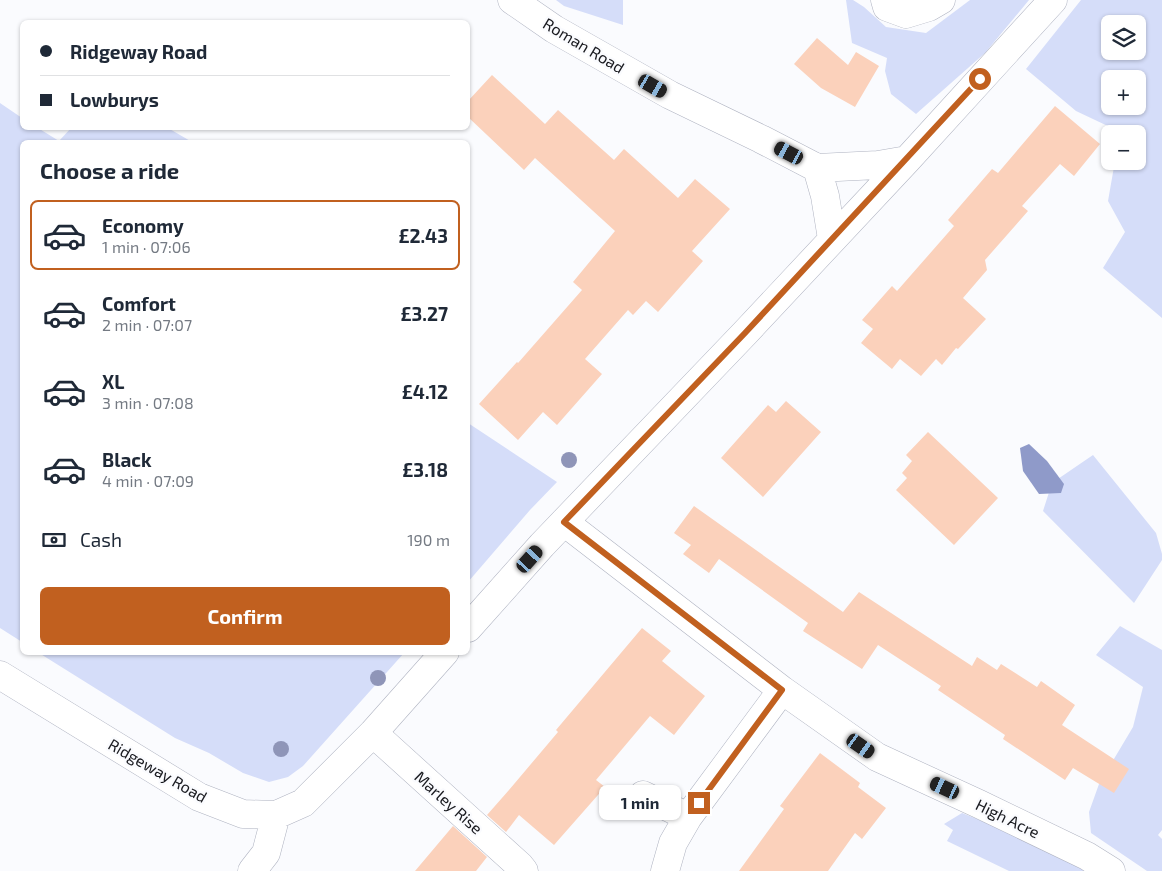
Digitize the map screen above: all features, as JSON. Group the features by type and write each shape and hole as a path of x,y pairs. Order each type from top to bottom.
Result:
{"street":[{"name":"Roman Road","path":"512,0 554,29 670,95 817,168"},
{"path":"885,0 887,7 906,14 929,7 940,0"},
{"path":"470,626 564,522 907,160 1052,0"},
{"path":"832,239 825,196 817,168 878,165 907,160"},
{"name":"High Acre","path":"564,522 782,690 877,757 1087,856 1111,871"},
{"name":"Ridgeway Road","path":"0,675 199,797 243,814 276,815 303,803 373,733 442,655"},
{"path":"665,871 673,843 688,817 782,690"},
{"name":"Marley Rise","path":"373,733 524,871"},
{"path":"643,795 688,817"},
{"path":"252,871 266,853 276,815"}],"shaded area":[{"path":"556,0 623,0 623,25 564,6"},
{"path":"846,0 853,0 864,7 886,27 926,33 970,0 1029,0 985,53 916,114 891,94 885,71 887,58 852,43"},
{"path":"1081,0 1162,0 1162,318 1103,268 1125,232 1108,201 1113,170 1146,170 1146,125 1106,125 1076,111 1026,69"},
{"path":"0,103 20,117 20,130 41,130 57,140 20,140 20,641 0,628"},
{"path":"69,130 171,130 189,140 60,140"},
{"path":"470,424 557,482 530,510 470,580"},
{"path":"1093,455 1156,533 1162,554 1162,560 1134,603 1043,511 1052,483"},
{"path":"1120,626 1162,650 1162,830 1158,835 1162,839 1162,871 1147,871 1091,833 1089,812 1099,784 1133,727 1143,687 1096,655"},
{"path":"42,655 402,655 303,766 288,777 269,782 243,773 209,753 175,738"},
{"path":"962,813 1059,852 1096,871 1009,871 947,841 953,830 944,824"}],"water":[{"path":"1029,444 1047,461 1064,484 1061,493 1039,494 1023,471 1020,448"}],"building":[{"path":"817,38 848,65 856,52 879,66 855,107 821,88 794,64"},
{"path":"492,75 545,124 558,110 614,160 624,149 678,198 695,179 730,209 692,251 703,261 658,312 646,301 633,315 628,310 585,359 602,374 557,425 543,412 518,440 479,404 582,290 573,282 615,231 535,158 524,170 470,119 470,99"},
{"path":"1055,106 1100,144 1074,176 1060,164 1022,206 1028,211 985,260 987,270 963,298 986,319 958,349 956,348 942,365 936,359 921,376 900,359 892,369 861,343 873,329 862,320 892,286 897,291 954,226 948,220 992,169 998,173"},
{"path":"786,401 821,432 763,497 721,458 768,405 776,412"},
{"path":"928,432 998,498 954,545 896,490 907,478 902,473 912,461 906,455"},
{"path":"694,506 843,612 859,592 972,666 977,657 997,670 1001,664 1037,687 1041,681 1075,705 1062,725 1129,769 1114,793 1073,768 1065,780 1003,739 1005,735 938,690 941,686 878,645 862,669 803,631 808,623 719,559 709,573 683,554 691,545 674,533"},
{"path":"642,628 671,651 662,661 705,696 674,735 650,716 596,780 605,787 554,845 519,815 506,832 487,815 558,732 556,730"},
{"path":"820,753 860,783 858,787 886,808 862,839 855,833 828,871 739,871 784,809 780,806"},
{"path":"453,826 487,857 476,871 415,871"}],"route":[{"path":"699,803 782,690 564,522 745,333 980,79"}]}
